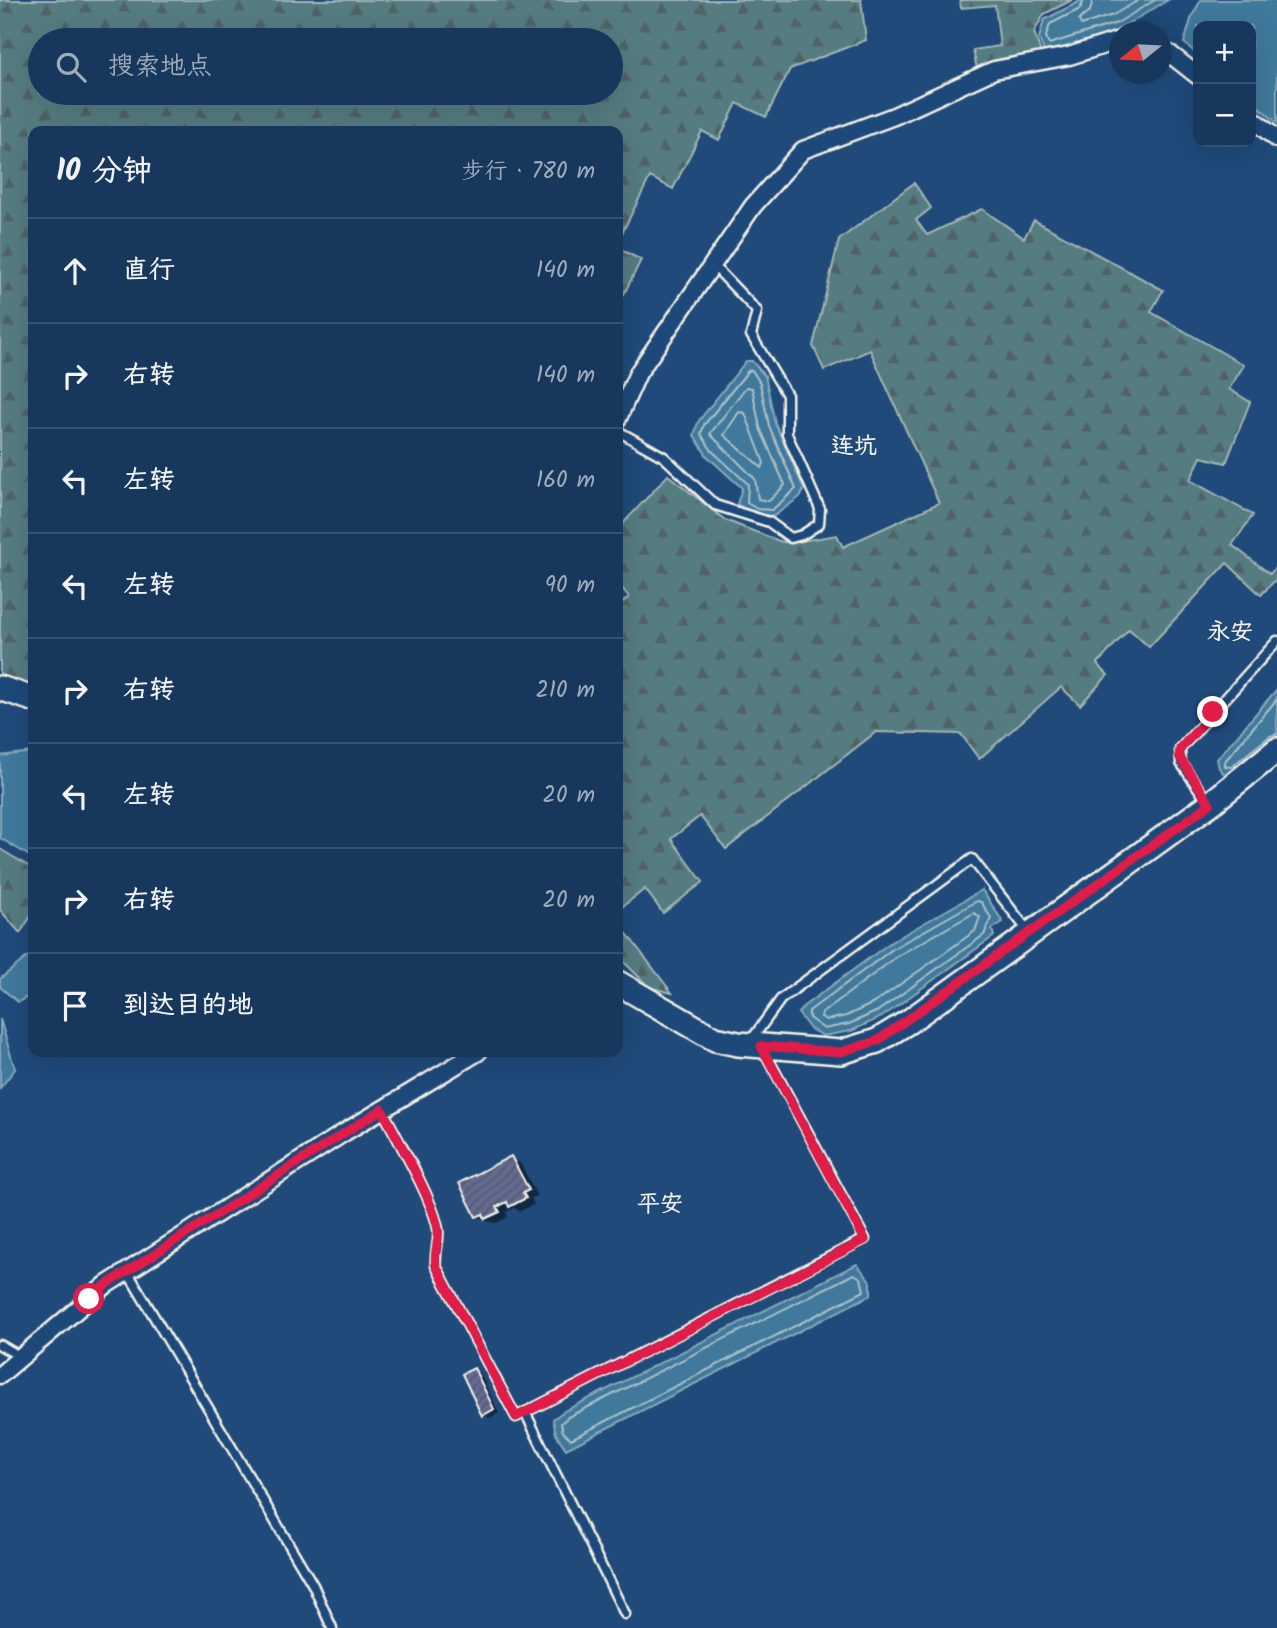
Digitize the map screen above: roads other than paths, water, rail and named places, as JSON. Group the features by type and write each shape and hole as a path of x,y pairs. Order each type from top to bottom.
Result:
{"street":[{"path":"623,407 638,373 753,206 803,150 894,116 994,70 1069,56 1109,43"},
{"path":"1172,56 1193,72"},
{"path":"1256,122 1277,139"},
{"path":"0,688 28,697"},
{"path":"623,989 715,1039 754,1046 841,1052 877,1041 1210,804 1277,750"},
{"path":"0,1375 106,1285 382,1109 470,1057"}],"lane":[{"path":"623,434 664,457 715,505 769,522 790,538 802,536 819,524 820,509 787,434 787,395 751,335 757,311 713,265"},
{"path":"1210,804 1181,763 1180,749 1277,641"},
{"path":"382,1109 433,1212 439,1231 433,1252 436,1266 516,1417 865,1240 754,1046 781,999 972,859 1030,934"},
{"path":"127,1271 313,1585 332,1628"},
{"path":"0,1345 21,1357"},
{"path":"525,1412 625,1614"}],"water":[{"path":"1082,0 1168,0 1133,21 1109,21 1109,34 1045,54 1039,38 1044,20"},
{"path":"1201,0 1277,0 1277,123 1256,104 1256,21 1193,21 1193,51 1184,43 1192,16"},
{"path":"746,361 752,361 765,376 775,423 804,489 801,496 774,516 755,515 737,504 742,488 707,456 694,435 698,422"},
{"path":"1277,689 1277,739 1232,775 1226,776 1219,768 1217,759"},
{"path":"28,753 28,855 0,838 0,756"},
{"path":"982,890 1003,922 992,929 994,936 882,1017 851,1031 823,1036 810,1029 798,1013 891,942"},
{"path":"28,956 28,997 18,1002 0,987 0,979"},
{"path":"0,1019 15,1069 0,1088"},
{"path":"857,1264 871,1282 871,1295 566,1449 556,1434 553,1419 564,1411"}],"district":[{"name":"连坑","path":"854,445"},
{"name":"永安","path":"1230,631"},
{"name":"平安","path":"660,1203"}]}
